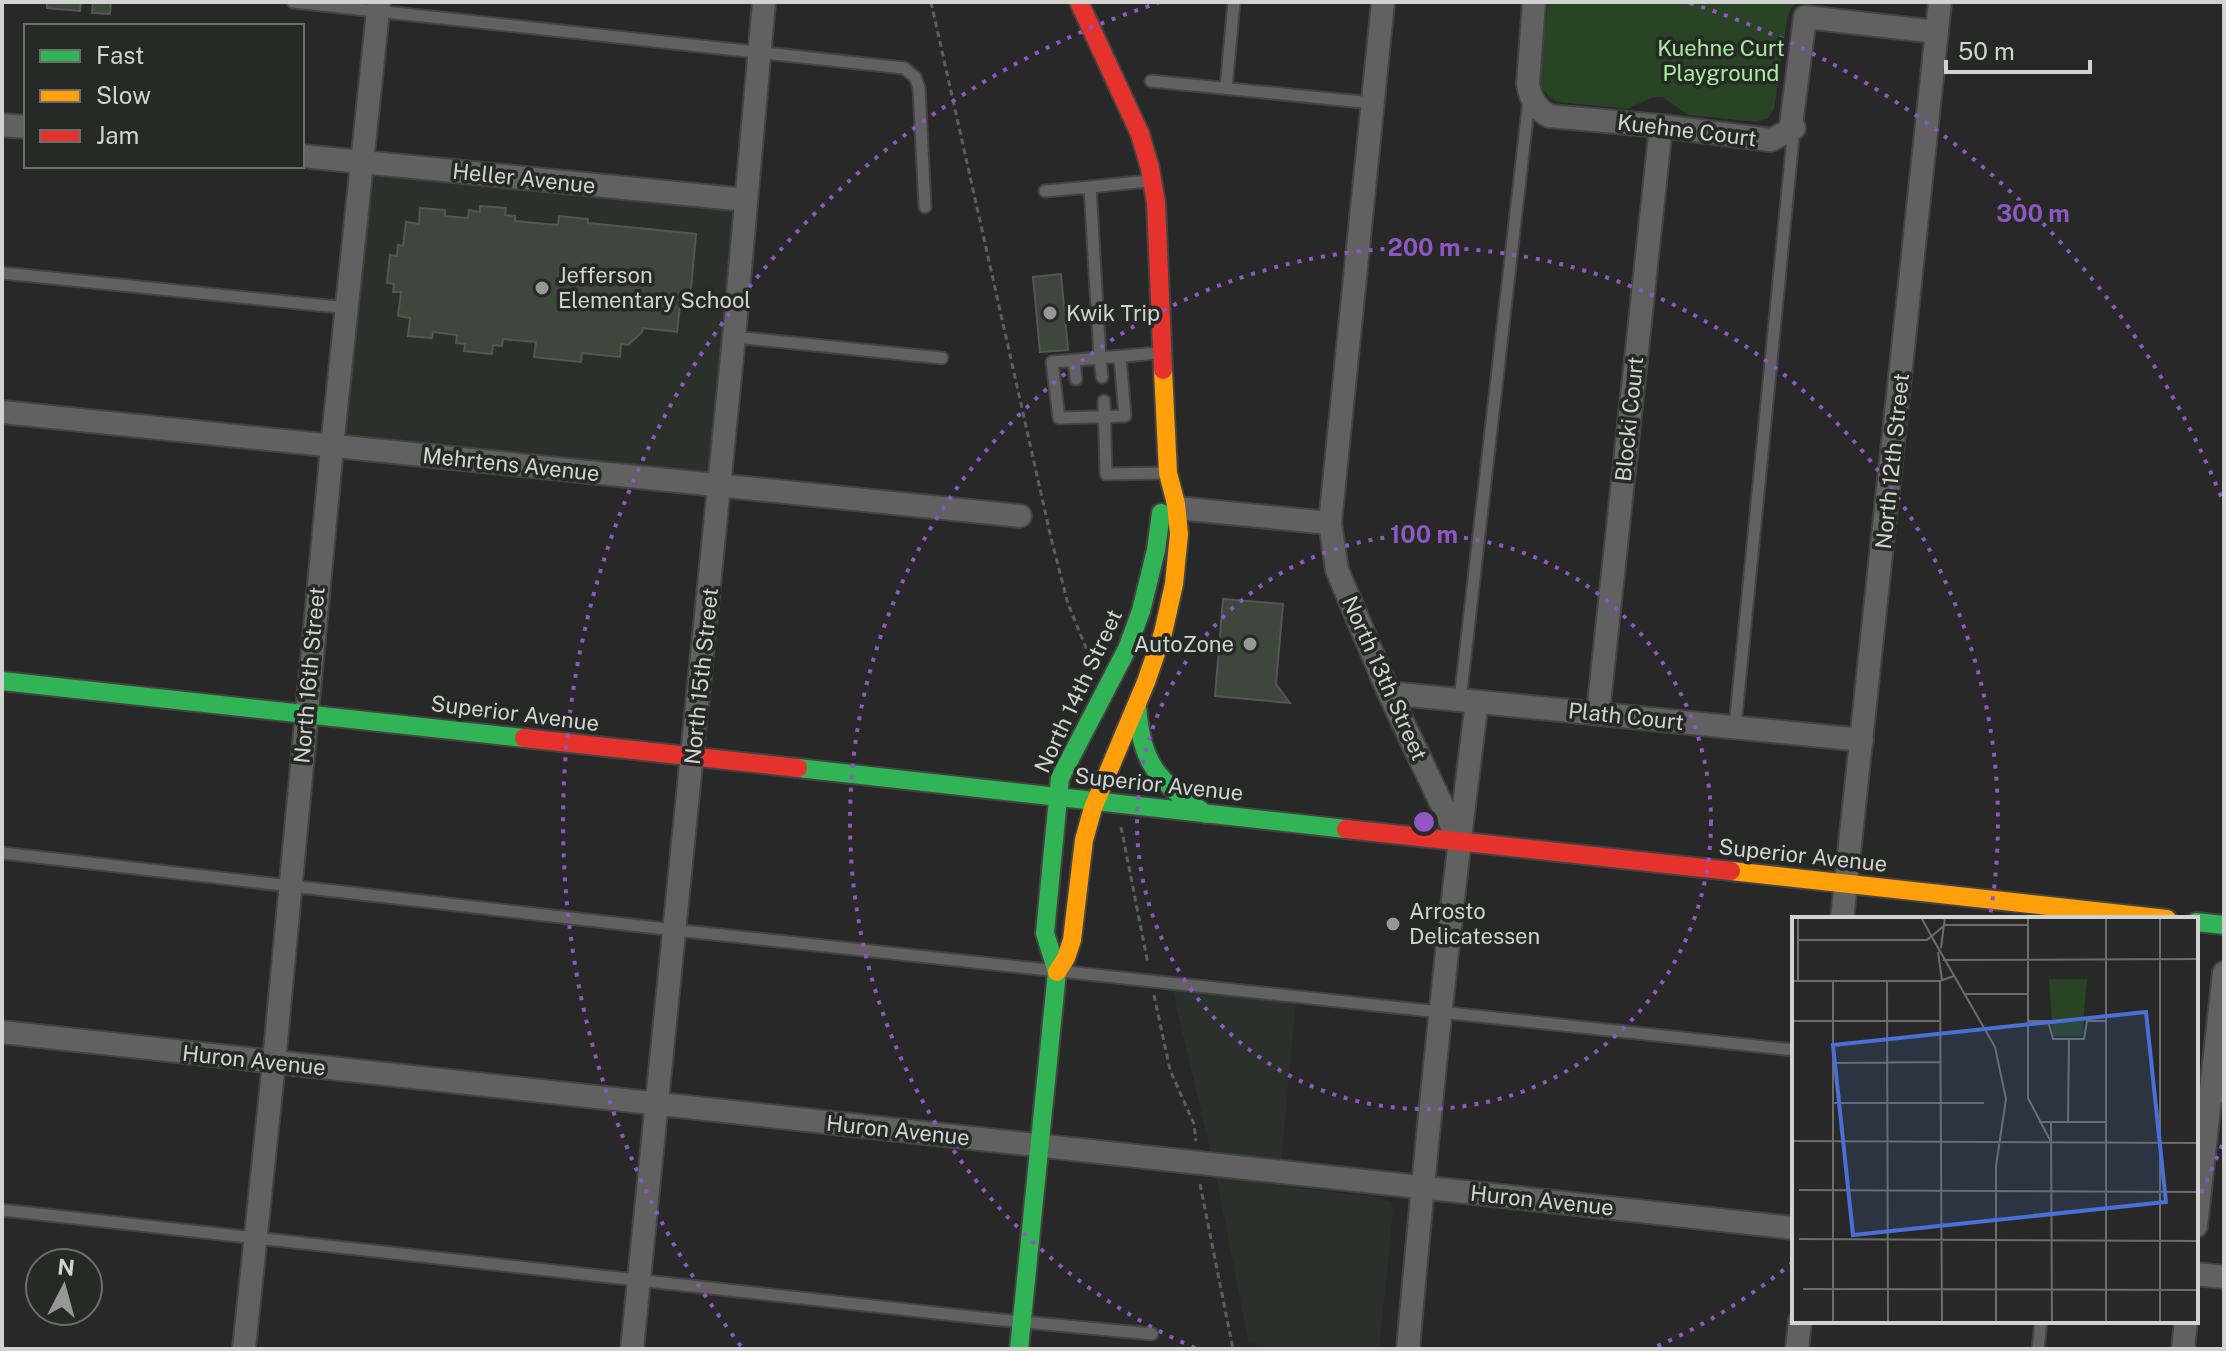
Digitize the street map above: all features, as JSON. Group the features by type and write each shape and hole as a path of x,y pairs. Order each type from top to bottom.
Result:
{"street":[{"name":"North 15th Street","path":"632,1349 693,757 764,2"},
{"path":"1079,2 1140,134 1152,181 1156,203 1168,473"},
{"name":"North 13th Street","path":"1383,2 1330,523 1337,570 1389,693 1459,841"},
{"path":"1530,96 1528,84 1534,2"},
{"name":"North 12th Street","path":"1842,917 1940,2"},
{"name":"North 16th Street","path":"244,1349 274,1062 305,713 379,6"},
{"name":"Kuehne Court","path":"1530,96 1538,108 1549,116 1771,140 1794,128 1791,125 1807,10 1937,32"},
{"path":"2,125 24,127"},
{"name":"Blocki Court","path":"1598,713 1661,126"},
{"name":"Heller Avenue","path":"304,156 746,200"},
{"name":"Mehrtens Avenue","path":"2,412 1020,516"},
{"name":"North 14th Street","path":"1057,972 1064,964 1076,922 1082,851 1094,801 1137,706 1176,583 1177,508 1168,473"},
{"name":"North 14th Street","path":"1019,1349 1057,972 1045,933 1060,778 1127,649 1141,611 1156,550 1168,473"},
{"path":"1177,508 1330,523"},
{"name":"Superior Avenue","path":"2,681 2149,917"},
{"name":"Plath Court","path":"1389,693 1862,740"},
{"path":"1408,1349 1459,841 1469,701"},
{"path":"1137,706 1141,745 1154,774 1206,814"},
{"path":"2198,922 2224,925"},
{"path":"2198,1207 2224,973"},
{"name":"Huron Avenue","path":"2,1032 1792,1228"},
{"path":"2198,1274 2224,1277"},
{"path":"1797,1349 1800,1323"},
{"path":"2183,1349 2186,1323"}],"lane":[{"path":"293,2 379,6 759,53 901,67 912,73 918,84 925,207"},
{"path":"1226,88 1234,2"},
{"path":"1151,81 1372,103"},
{"path":"1469,701 1530,96"},
{"path":"1735,727 1794,128"},
{"path":"1045,191 1152,181"},
{"path":"1090,187 1102,377"},
{"path":"2,273 348,308"},
{"path":"734,337 942,358"},
{"path":"1120,357 1125,416 1059,418 1052,362 1163,353"},
{"path":"1074,360 1076,379"},
{"path":"1104,401 1106,474 1168,473"},
{"path":"1078,402 1078,417"},
{"path":"2,853 1057,972 1792,1050"},
{"path":"2,1210 1152,1334"},
{"path":"2038,1349 2041,1323"}],"path":[{"path":"931,2 1051,538 1068,604 1091,659"},
{"path":"1123,804 1120,832 1170,1070 1194,1124 1203,1204 1233,1349"}],"shaded area":[{"path":"364,162 746,200 719,485 332,447"},
{"path":"1172,988 1296,1002 1279,1186 1378,1197 1391,1202 1393,1214 1379,1349 1257,1349 1256,1342 1248,1341 1217,1180"}],"green space":[{"name":"Kuehne Curt Playground","path":"1548,2 1799,2 1791,8 1787,20 1774,109 1768,118 1755,122 1688,115 1663,97 1651,98 1627,109 1558,102 1544,91 1540,78"}],"building":[{"path":"47,2 81,2 80,11 47,8"},
{"path":"93,2 111,2 110,14 92,13"},
{"name":"Jefferson Elementary School","path":"480,206 506,208 505,215 515,216 515,221 558,225 559,216 588,219 588,223 696,234 690,299 681,298 677,332 643,328 628,345 621,344 620,357 582,353 581,362 534,357 536,342 503,339 502,346 493,345 492,354 464,351 465,344 456,343 457,335 433,332 432,338 408,336 410,318 398,316 401,292 393,292 394,284 387,283 390,255 397,256 398,245 403,246 406,222 419,224 420,208 445,210 445,216 468,218 469,210 480,212"},
{"name":"Kwik Trip","path":"1061,274 1068,350 1040,352 1033,277"},
{"name":"AutoZone","path":"1223,599 1283,604 1276,684 1290,703 1215,696"}],"traffic: fast":[{"path":"1019,1349 1057,972 1045,933 1060,778 1127,649 1141,611 1156,550 1161,513"},
{"path":"2,681 524,738"},
{"path":"1137,706 1143,744 1155,770 1164,781 1206,814"},
{"path":"798,768 1346,829"},
{"path":"2198,922 2224,925"}],"traffic: slow":[{"path":"1057,972 1072,940 1084,840 1093,808 1146,682 1163,633 1174,584 1179,534 1168,473 1163,370"},
{"path":"1731,871 2149,917"}],"traffic: jam":[{"path":"1079,2 1140,134 1150,168 1156,203 1163,370"},
{"path":"524,738 798,768"},
{"path":"1346,829 1731,871"}],"place":[{"name":"Jefferson Elementary School","path":"542,288"},
{"name":"Kwik Trip","path":"1050,313"},
{"name":"AutoZone","path":"1250,644"},
{"name":"Arrosto Delicatessen","path":"1393,924"}]}
